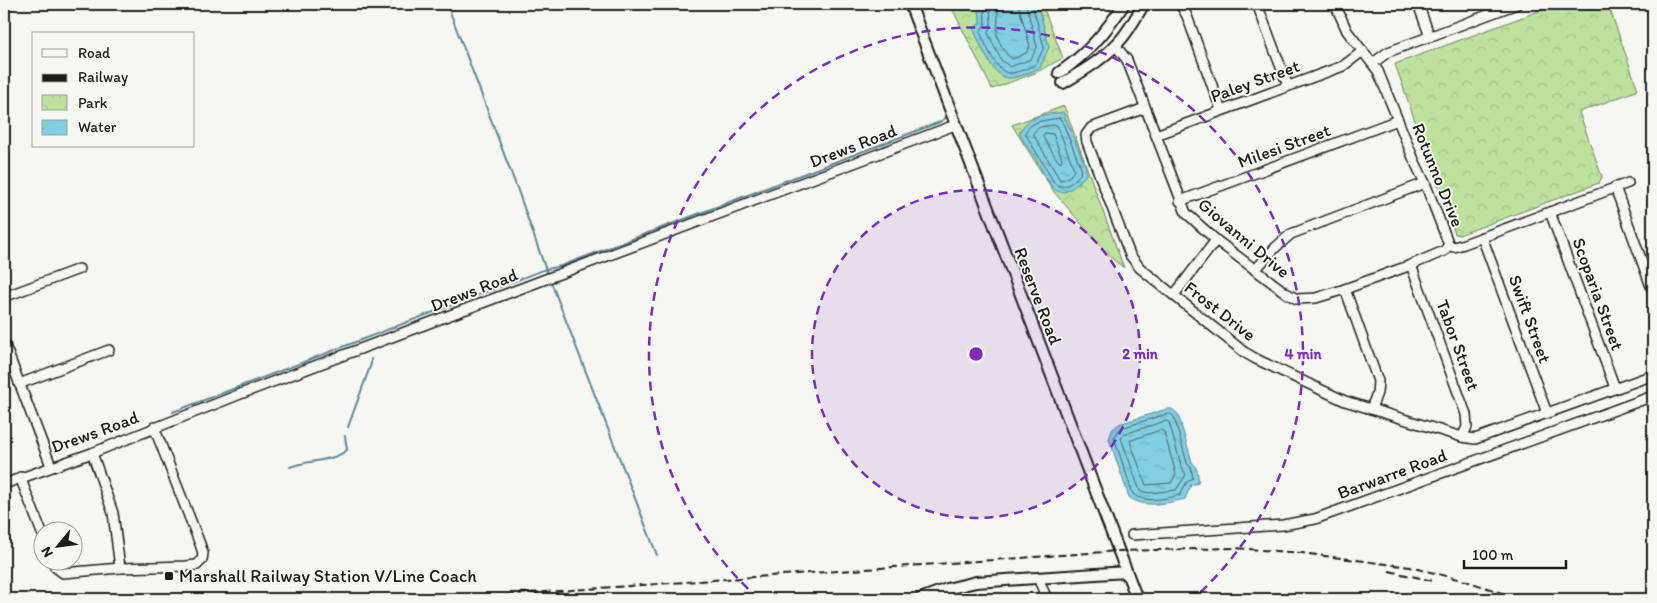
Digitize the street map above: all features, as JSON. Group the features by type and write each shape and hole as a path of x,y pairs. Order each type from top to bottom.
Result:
{"street":[{"name":"Reserve Road","path":"910,4 1137,599"},
{"path":"1059,72 1080,58 1103,34 1124,4"},
{"path":"1063,83 1096,62 1115,45 1126,33 1144,4"},
{"path":"1180,4 1187,16 1222,110"},
{"path":"1258,4 1288,86"},
{"name":"Rotunno Drive","path":"1335,4 1344,27 1378,71 1449,245 1454,248 1628,183"},
{"path":"1418,4 1430,36"},
{"path":"1373,63 1388,52 1501,6 1517,4"},
{"path":"1103,34 1115,45"},
{"name":"Giovanni Drive","path":"1115,45 1127,60 1180,201 1189,216 1216,240 1286,293 1297,299 1316,298 1411,265 1444,251 1449,245"},
{"name":"Paley Street","path":"1156,135 1343,66 1363,51"},
{"name":"Frost Drive","path":"1146,108 1091,128 1086,137 1131,258 1140,268 1250,356 1345,401 1462,437 1475,439 1653,375"},
{"name":"Milesi Street","path":"1180,201 1398,120"},
{"name":"Drews Road","path":"4,484 92,453 955,125"},
{"path":"1256,270 1276,247 1291,234 1425,184"},
{"path":"1615,187 1653,292"},
{"name":"Scoparia Street","path":"1550,212 1615,388"},
{"name":"Swift Street","path":"1482,237 1547,413"},
{"path":"1174,295 1216,240"},
{"name":"Tabor Street","path":"1411,265 1466,414 1467,427 1462,437"},
{"path":"4,297 79,269"},
{"path":"1345,289 1378,381 1377,393 1371,409"},
{"path":"4,343 51,466"},
{"path":"19,384 109,350"},
{"name":"Barwarre Road","path":"1132,534 1283,525 1315,519 1653,396"},
{"path":"59,570 63,573 120,568 189,566 197,564 202,560 203,553 200,544 154,428"},
{"path":"92,453 113,512 120,568"},
{"path":"20,477 37,520"},
{"path":"920,599 947,589 976,582 1126,572"},
{"path":"1038,578 1046,599"}],"green space":[{"path":"950,4 1042,4 1063,58 1035,73 992,89"},
{"path":"1558,4 1608,4 1637,87 1636,91 1579,112 1602,177 1599,183 1459,235 1455,234 1395,64"},
{"path":"1064,106 1124,268 1110,257 1054,192 1012,125"}],"water":[{"path":"979,4 1036,4 1049,47 1040,68 1013,78 1003,76 997,72 987,58 973,29 980,23"},
{"path":"1063,112 1086,167 1086,175 1069,190 1063,192 1053,188 1020,135 1020,131 1024,125 1034,118"},
{"path":"1172,409 1178,414 1192,462 1197,471 1198,483 1191,485 1185,499 1156,504 1135,501 1129,497 1109,439 1112,430 1119,424"}],"waterway":[{"path":"447,4 547,273"},
{"path":"173,412 543,270 561,266 940,122 948,116"},
{"path":"551,282 657,555"},
{"path":"348,427 371,364 371,359"},
{"path":"290,467 341,454 347,450 345,436"}],"railway":[{"path":"447,599 1118,551 1235,548 1302,553 1410,567 1466,581 1521,599"},
{"path":"1389,571 1433,581"}],"place":[{"name":"Marshall Railway Station V/Line Coach","path":"169,576"}]}
